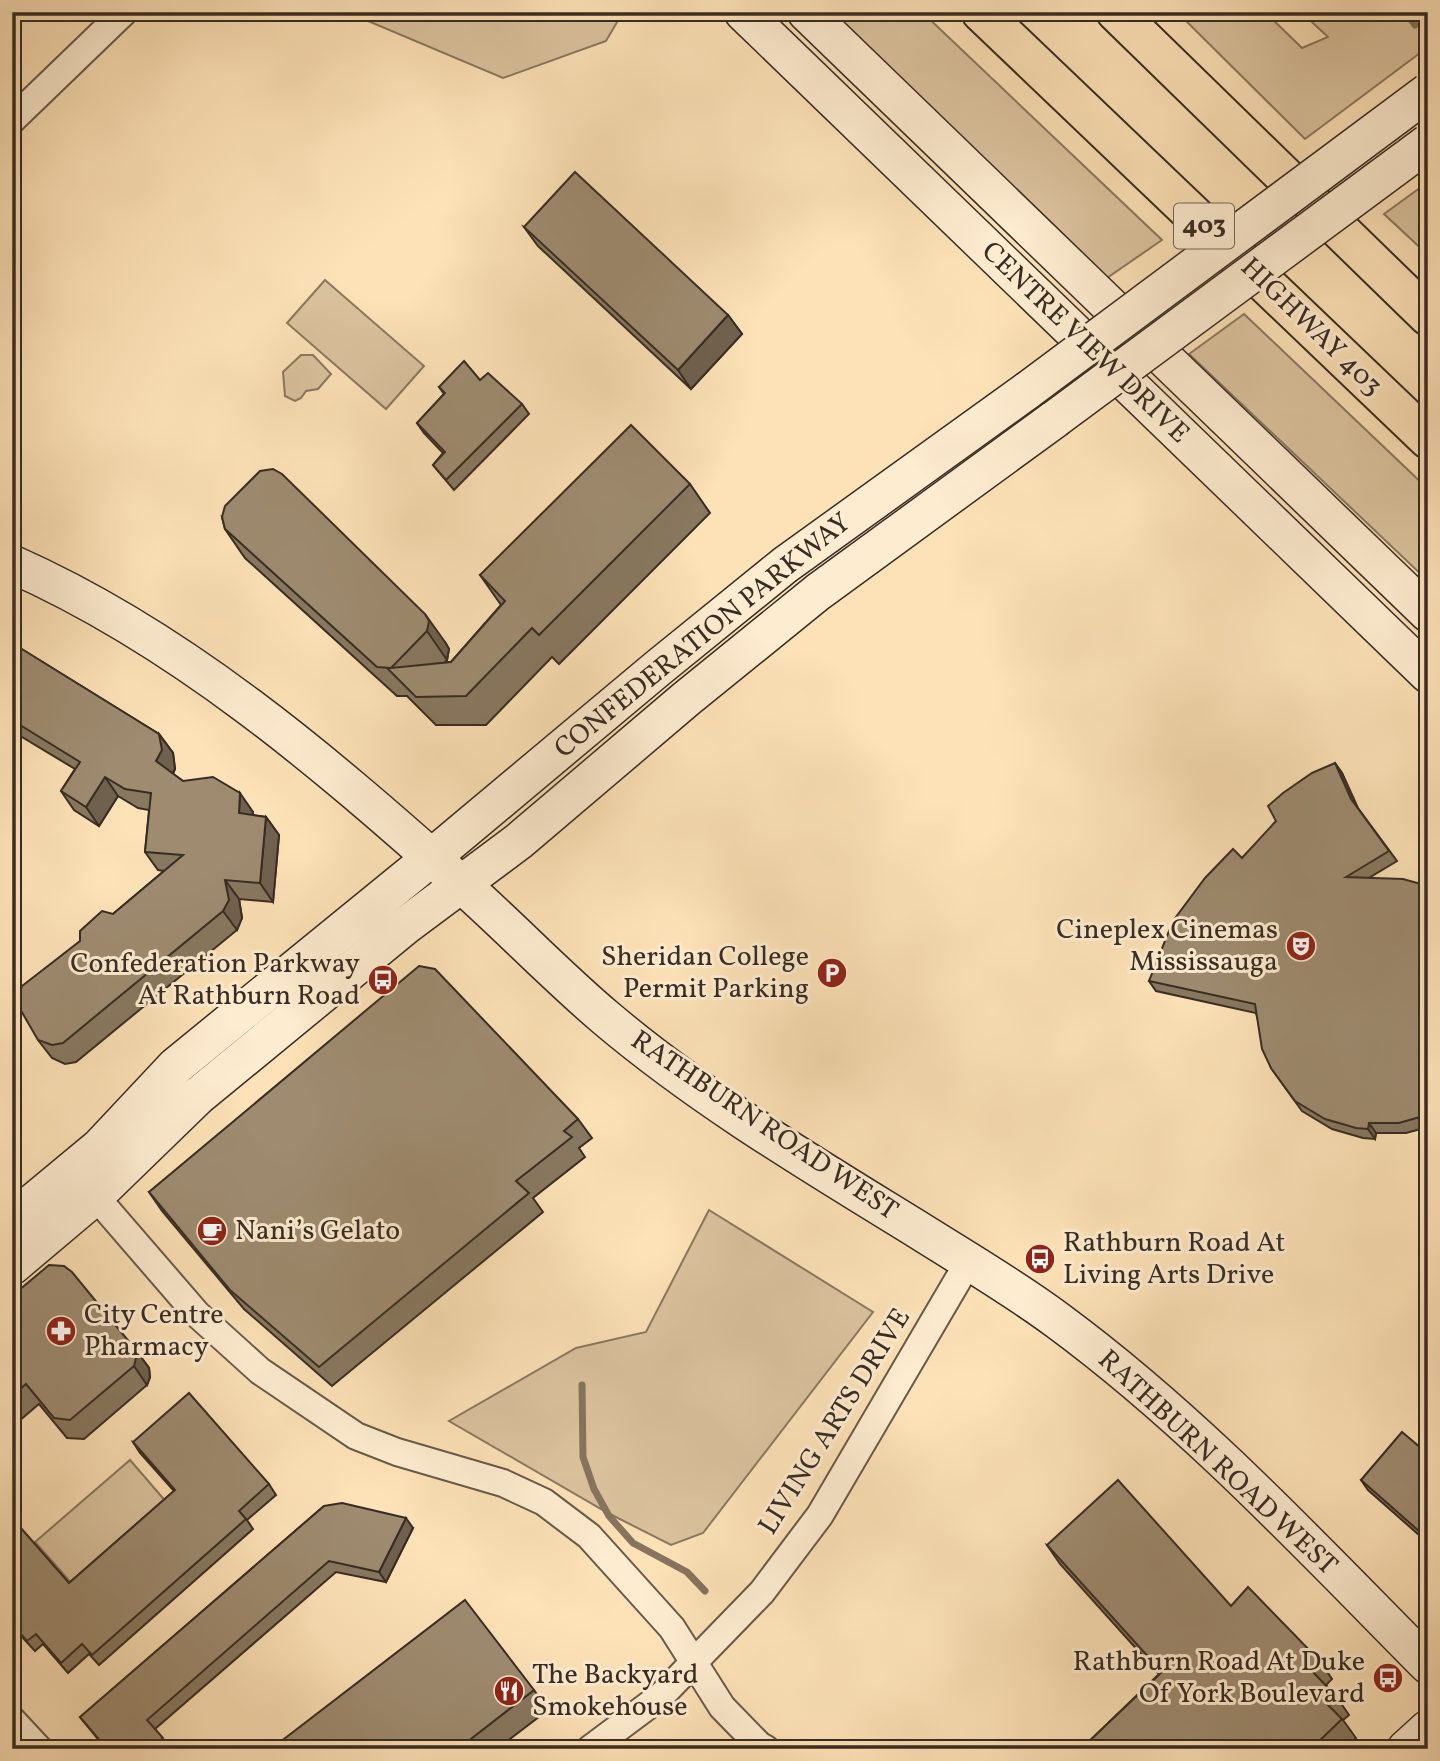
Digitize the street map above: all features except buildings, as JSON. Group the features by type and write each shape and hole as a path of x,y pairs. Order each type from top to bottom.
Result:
{"highway":[{"name":"HIGHWAY 403","path":"981,12 1428,439"},
{"path":"1116,12 1428,316"}],"street":[{"path":"12,120 124,12"},
{"name":"CENTRE VIEW DRIVE","path":"743,12 1428,674"},
{"name":"CENTRE VIEW DRIVE","path":"806,12 1428,613"},
{"name":"CONFEDERATION PARKWAY","path":"12,1220 100,1147 176,1066 785,565 1028,390 1428,92"},
{"name":"CONFEDERATION PARKWAY","path":"12,1266 95,1196 198,1096 405,926 519,841 686,699 818,592 1428,143"},
{"name":"RATHBURN ROAD WEST","path":"12,564 119,617 256,710 462,884 605,1017 685,1080 788,1149 969,1261 1054,1318 1158,1402 1259,1497 1428,1665"},
{"path":"95,1196 197,1314 260,1371 356,1436 397,1452 503,1483 544,1502 589,1536 672,1628 722,1707 762,1747"},
{"name":"LIVING ARTS DRIVE","path":"590,1749 661,1696 696,1663 762,1592 820,1515 969,1261"},
{"path":"12,1720 39,1749"},
{"path":"1406,1749 1428,1729"}],"shaded area":[{"path":"358,12 623,12 606,41 503,78 356,16"},
{"path":"831,12 922,12 1162,240 1107,278"},
{"path":"1177,12 1265,12 1302,48 1328,37 1301,12 1428,12 1428,47 1305,139"},
{"path":"1428,182 1428,255 1384,214"},
{"path":"325,280 424,366 386,409 287,323"},
{"path":"1244,314 1428,489 1428,581 1189,354"},
{"path":"301,355 313,355 331,374 318,389 306,391 295,401 285,396 283,372"},
{"path":"709,1210 873,1312 703,1533 671,1545 608,1513 449,1421 576,1348 646,1332"},
{"path":"130,1460 168,1504 74,1586 35,1542"}],"waterway":[{"path":"1406,12 1415,25"},
{"path":"582,1385 583,1457 594,1489 609,1516 633,1543 687,1572 705,1591"}],"place":[{"name":"Cineplex Cinemas Mississauga","path":"1301,946"},
{"name":"Sheridan College Permit Parking","path":"832,973"},
{"name":"Confederation Parkway At Rathburn Road","path":"383,980"},
{"name":"Nani’s Gelato","path":"212,1231"},
{"name":"Rathburn Road At Living Arts Drive","path":"1040,1259"},
{"name":"City Centre Pharmacy","path":"61,1331"},
{"name":"Rathburn Road At Duke Of York Boulevard","path":"1388,1678"},
{"name":"The Backyard Smokehouse","path":"509,1691"}]}
